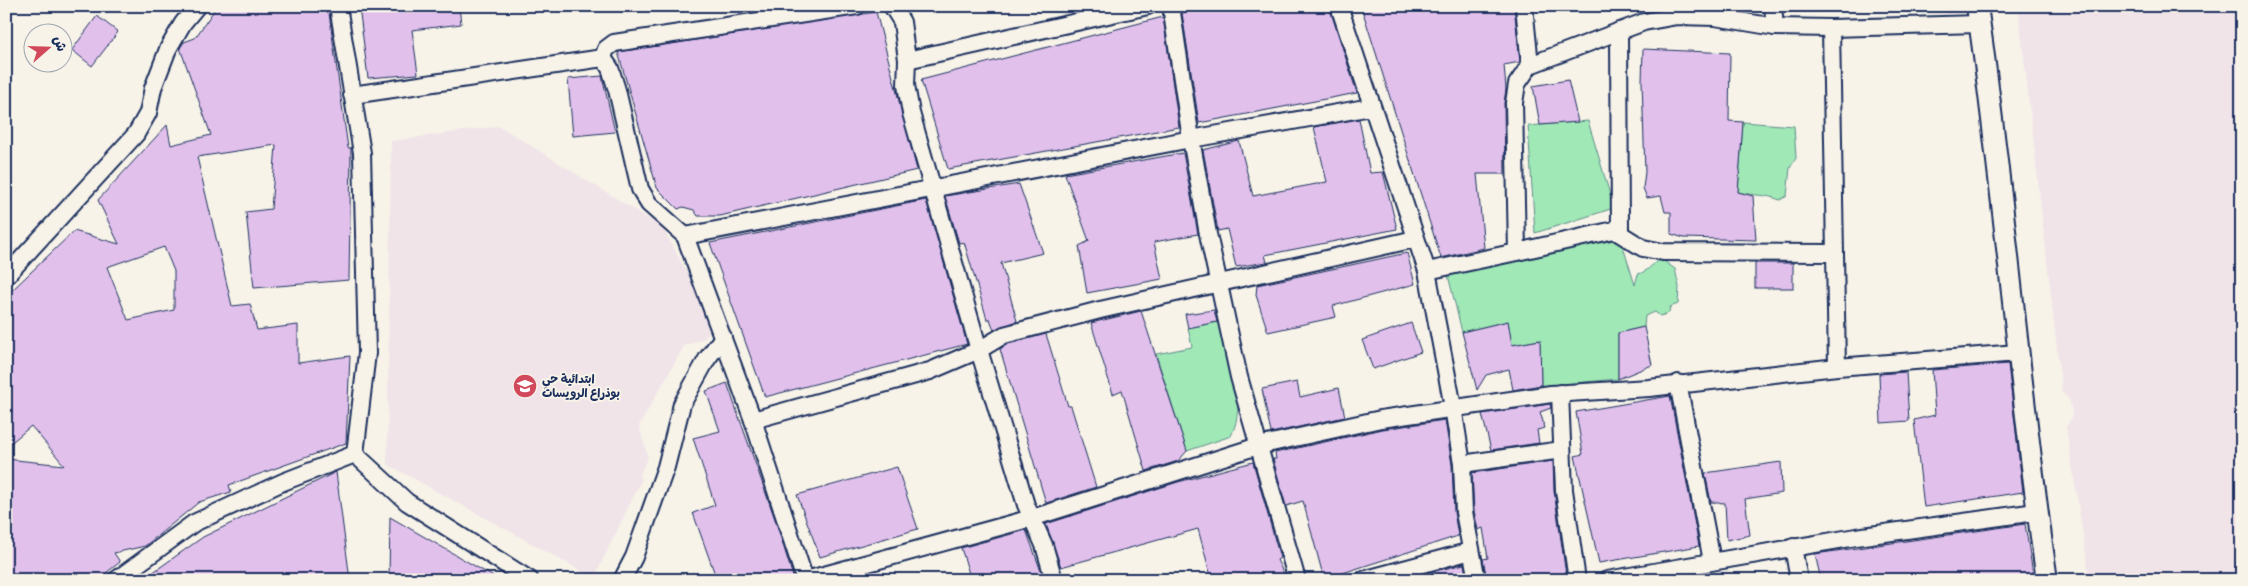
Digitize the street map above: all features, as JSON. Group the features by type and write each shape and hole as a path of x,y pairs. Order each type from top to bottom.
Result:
{"street":[{"path":"6,276 136,134 148,113 153,88 168,49 183,23 197,6"},
{"path":"338,6 362,153 367,354 355,454"},
{"path":"603,58 606,49 614,43 783,11 857,6"},
{"path":"892,6 902,22 907,60 906,89 932,189 978,350 1054,580"},
{"path":"907,60 1148,6"},
{"path":"1172,6 1191,138 1218,283 1239,377 1297,580"},
{"path":"1339,6 1427,271 1453,407 1462,464 1464,512 1477,580"},
{"path":"1524,6 1530,65"},
{"path":"1773,6 1775,27"},
{"path":"1517,252 1514,103 1517,84 1530,65 1644,22 1695,15 1775,27 1831,28 1978,15 2002,197 2036,512 2047,580"},
{"path":"1831,28 1837,367"},
{"path":"1619,31 1620,232"},
{"path":"352,95 603,58"},
{"path":"603,58 610,68 617,90 640,189 649,204 685,236 753,420 806,580 1032,518 1258,446 1381,419 1453,407 1560,393 1649,388 1678,383 1837,367 2018,353"},
{"path":"685,236 1191,138 1371,106"},
{"path":"1427,271 1609,231 1620,232 1643,248 1663,252 1834,253"},
{"path":"753,420 930,371 978,350 1004,335 1218,283 1415,239"},
{"path":"622,580 634,557 666,467 682,404 707,359 723,337"},
{"path":"1678,383 1712,561"},
{"path":"1560,393 1562,450 1569,529 1577,580"},
{"path":"1462,464 1562,450"},
{"path":"116,580 194,523 283,482 355,454"},
{"path":"355,454 407,502 530,580"},
{"path":"1608,580 1670,574 1712,561 1793,547 2036,512"},
{"path":"1793,547 1799,580"},
{"path":"1363,580 1471,551"}],"shaded area":[{"path":"2018,6 2242,6 2242,580 2090,580 2066,427 2073,416 2069,399 2062,393"},
{"name":"ابتدائية حي بوذراع الرويسات","path":"499,126 662,227 714,322 705,338 684,346 639,426 648,457 639,476 642,479 594,578 387,464 391,141"}],"green space":[{"path":"1588,121 1614,208 1535,233 1528,126"},
{"path":"1743,122 1794,126 1796,158 1790,168 1787,196 1780,200 1738,192"},
{"path":"1619,234 1635,285 1638,274 1644,272 1661,259 1675,269 1679,287 1678,304 1670,307 1669,313 1660,316 1655,312 1645,316 1644,327 1618,333 1618,379 1541,386 1540,340 1512,345 1508,321 1462,332 1447,271"},
{"path":"1223,321 1238,394 1236,422 1231,436 1187,451 1156,354 1192,347 1188,328"}],"building":[{"path":"217,6 328,6 348,148 351,148 349,280 254,288 246,212 271,209 276,145 197,157 232,306 250,304 257,330 298,325 298,363 350,356 346,443 229,485 231,492 199,502 145,546 114,553 120,562 97,580 6,580 6,459 64,465 31,426 6,447 6,296 74,231 119,244 98,200 167,125 171,145 211,135 180,48 184,42 195,38","holes":["164,247 174,271 174,310 128,320 107,267"]},
{"path":"359,6 459,6 461,24 412,30 418,74 368,78"},
{"path":"1208,6 1329,6 1357,93 1199,123 1182,13"},
{"path":"1361,6 1514,6 1520,62 1504,65 1506,89 1504,103 1505,174 1477,174 1484,248 1441,258"},
{"path":"876,12 917,170 720,216 698,216 694,210 683,207 678,209 657,188 618,52"},
{"path":"97,16 118,32 92,66 72,50"},
{"path":"1163,17 1179,127 948,169 921,80"},
{"path":"1643,49 1730,53 1729,121 1743,122 1738,192 1753,196 1756,240 1684,238 1671,234 1671,212 1665,212 1661,196 1647,198 1643,188 1645,172 1642,81"},
{"path":"602,76 615,132 573,136 568,79"},
{"path":"1568,80 1578,122 1540,125 1533,86"},
{"path":"1359,119 1370,173 1383,172 1397,229 1265,255 1267,262 1236,267 1227,229 1218,231 1203,150 1239,141 1253,196 1327,182 1314,127"},
{"path":"1183,153 1198,234 1154,242 1162,279 1087,293 1079,246 1089,241 1065,174"},
{"path":"1019,184 1043,253 1001,263 1017,321 994,330 990,319 987,319 964,242 959,243 945,196"},
{"path":"926,200 967,344 765,397 710,243"},
{"path":"1407,253 1415,284 1333,306 1336,317 1268,332 1256,295 1257,285"},
{"path":"1755,263 1793,263 1793,288 1755,288"},
{"path":"1214,310 1217,322 1188,328 1185,314"},
{"path":"1141,311 1187,451 1178,461 1146,471 1122,390 1113,394 1091,323"},
{"path":"1508,321 1512,345 1540,340 1541,385 1513,390 1509,369 1486,375 1477,390 1462,332"},
{"path":"1411,323 1421,352 1373,369 1362,340"},
{"path":"1644,327 1652,365 1618,379 1618,333"},
{"path":"1046,334 1096,487 1046,503 1000,349 1008,344"},
{"path":"2008,364 2023,492 1924,507 1914,420 1935,415 1932,370"},
{"path":"1906,372 1909,421 1881,423 1879,374"},
{"path":"1297,382 1300,397 1339,388 1345,417 1271,433 1262,389"},
{"path":"727,383 775,519 794,580 717,580 693,513 715,505 693,438 720,431 706,391"},
{"path":"1670,396 1699,546 1599,563 1575,456 1583,454 1576,412"},
{"path":"1550,404 1551,408 1540,412 1545,428 1537,430 1539,443 1491,450 1482,414"},
{"path":"1445,420 1452,465 1454,512 1458,536 1324,579 1303,501 1286,506 1273,459 1276,459 1275,453 1383,429"},
{"path":"1553,461 1554,491 1566,575 1541,580 1487,580 1483,559 1488,558 1483,528 1478,530 1474,511 1472,473"},
{"path":"1253,462 1280,558 1277,560 1287,580 1212,580 1198,529 1061,567 1046,524 1178,482"},
{"path":"1781,462 1782,493 1745,499 1750,535 1727,540 1725,503 1711,502 1705,473"},
{"path":"897,467 918,529 820,557 797,495"},
{"path":"336,472 350,580 142,580 203,537"},
{"path":"390,517 499,580 389,580"},
{"path":"2025,524 2034,580 1821,580 1815,554"},
{"path":"1026,530 1042,574 1022,580 971,580 961,548"},
{"path":"1464,564 1467,580 1420,580 1419,575"}],"place":[{"name":"ابتدائية حي بوذراع الرويسات","path":"525,386"}]}
